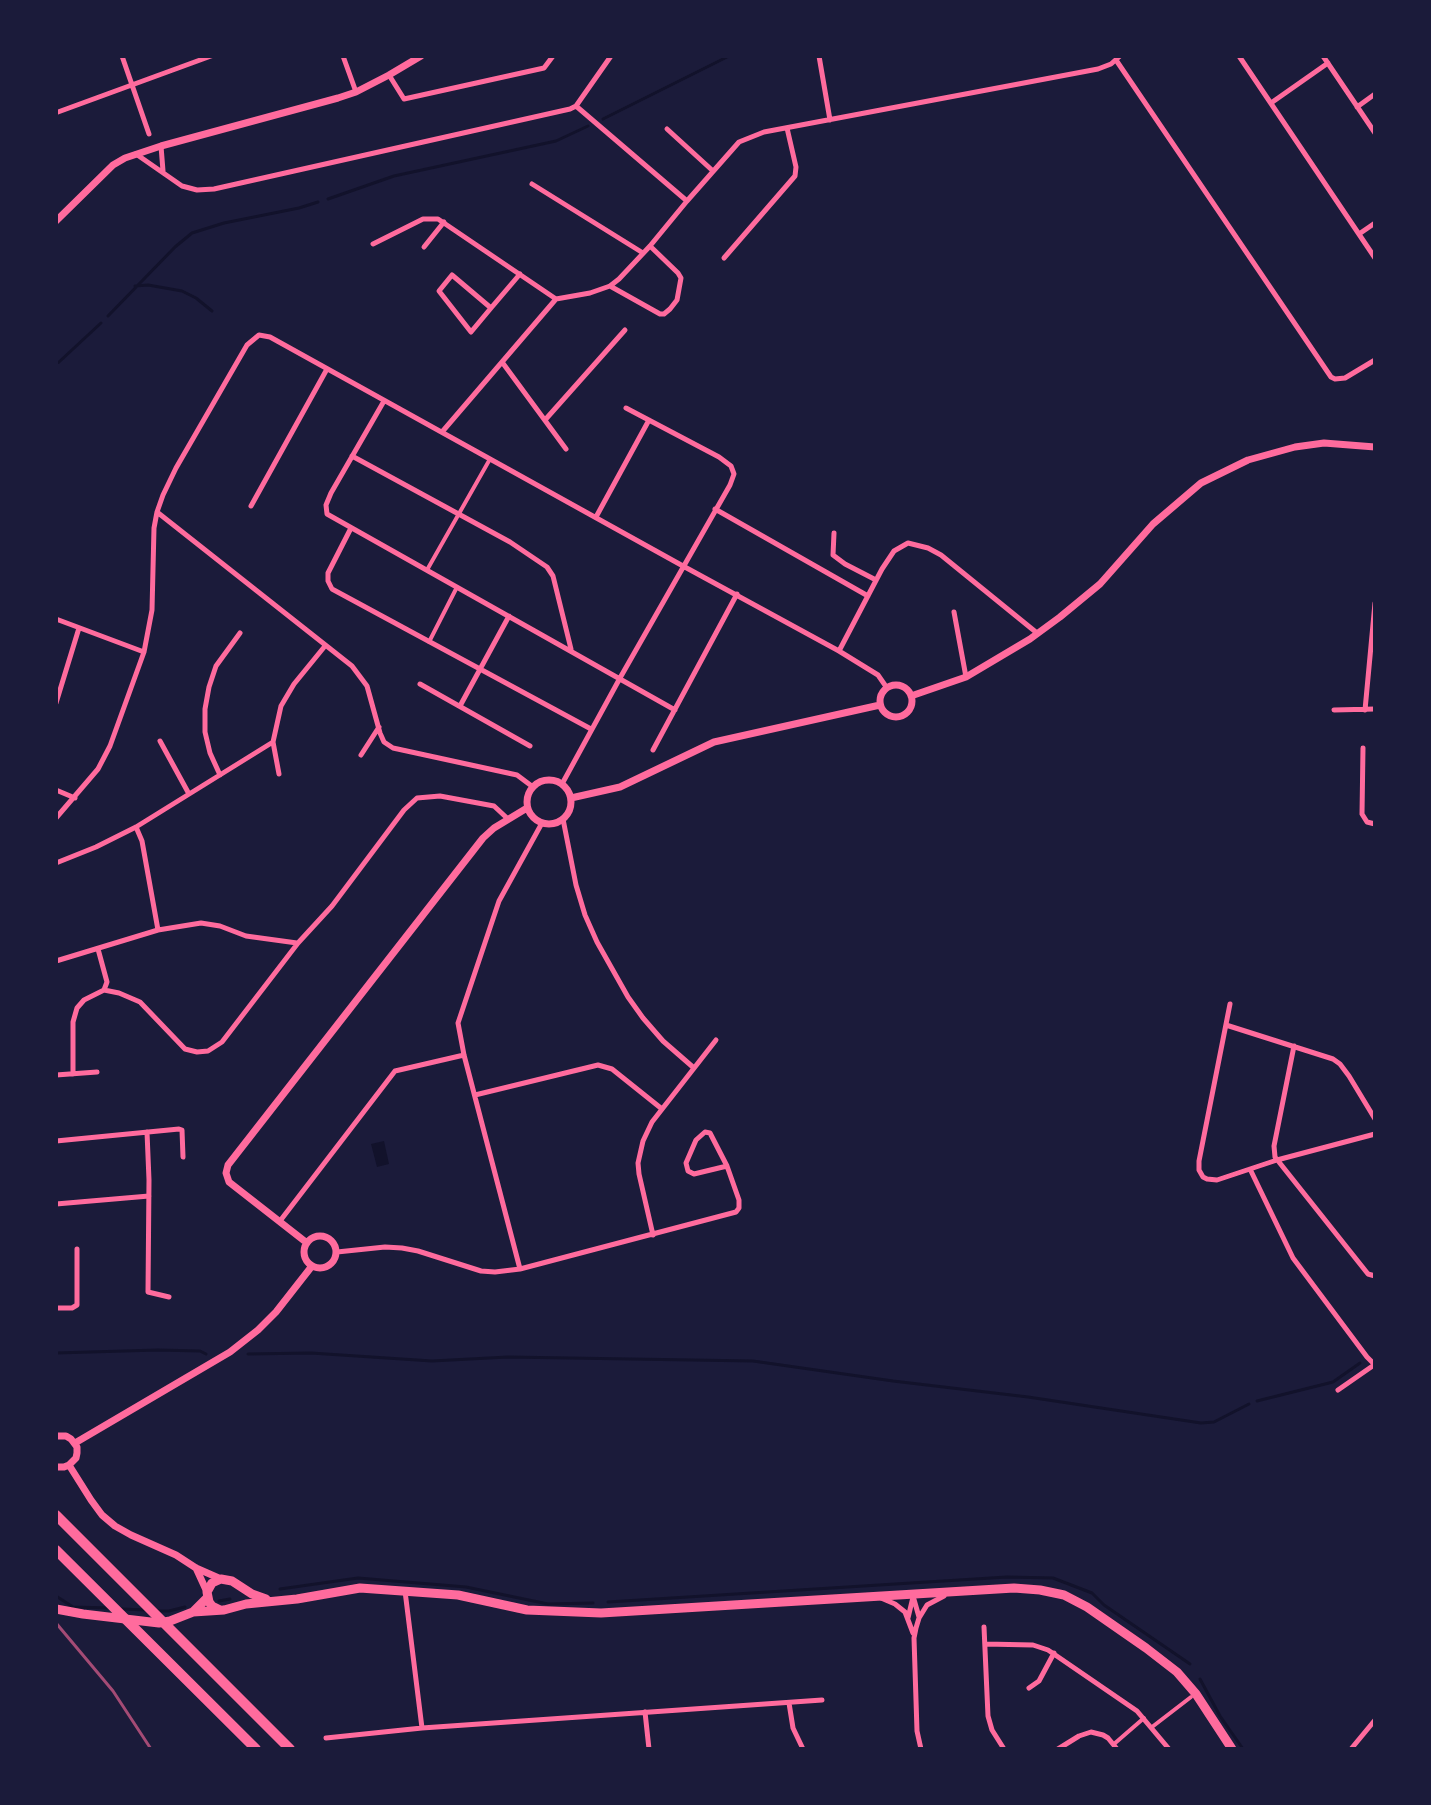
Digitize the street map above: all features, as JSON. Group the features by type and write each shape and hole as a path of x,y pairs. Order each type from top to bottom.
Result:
{"highway":[{"path":"56,1515 290,1749"},
{"path":"56,1550 256,1749"}],"main road":[{"path":"193,1612 212,1583 221,1579 275,1601"},
{"path":"232,1608 239,1595 236,1585"},
{"path":"56,1609 159,1623 193,1612 360,1588 458,1595 527,1610 601,1613 960,1592 1051,1591 1076,1601 1177,1672 1201,1701 1232,1749"},
{"path":"207,1595 212,1606 220,1610"}],"street":[{"path":"122,56 149,134"},
{"path":"58,112 211,56"},
{"path":"343,56 356,92"},
{"path":"58,218 113,165 136,154 356,92 421,56"},
{"path":"389,75 404,99 544,68 553,56"},
{"path":"136,154 175,182 189,188 214,189 562,111 576,106 611,56"},
{"path":"819,56 830,120"},
{"path":"1239,56 1375,258"},
{"path":"1323,56 1375,133"},
{"path":"442,432 556,299 590,293 619,279 739,142 764,132 1098,69 1118,58 1331,377 1345,378 1375,360"},
{"path":"1271,103 1328,63"},
{"path":"1357,107 1375,94"},
{"path":"576,106 687,201"},
{"path":"724,258 795,176 796,167 787,128"},
{"path":"667,129 713,171"},
{"path":"161,146 164,172"},
{"path":"532,184 643,253"},
{"path":"56,207 58,218"},
{"path":"373,244 423,219 435,218 556,299"},
{"path":"424,247 444,222"},
{"path":"1359,234 1375,223"},
{"path":"610,286 660,314 670,309 677,300 681,278 650,246"},
{"path":"491,308 452,275 439,291 471,332 520,274"},
{"path":"545,420 625,330"},
{"path":"56,818 75,798 106,755 144,652 152,615 153,540 157,512 176,468 250,341 259,335 270,337 839,651 878,675 887,688"},
{"path":"502,362 566,449"},
{"path":"251,506 327,369"},
{"path":"384,401 331,493 325,510 327,514 675,710"},
{"path":"562,784 734,474 731,466 719,457 626,408"},
{"path":"596,517 649,420"},
{"path":"911,696 966,677 1071,609 1100,584 1153,524 1201,483 1248,460 1295,447 1324,443 1375,447"},
{"path":"352,456 510,542 547,567 553,576 571,650"},
{"path":"427,570 490,459"},
{"path":"715,509 868,596"},
{"path":"157,512 352,666 367,686 384,742 393,748 517,775 533,787"},
{"path":"351,528 328,573 332,589 591,729"},
{"path":"834,533 833,555 876,580"},
{"path":"839,651 882,569 894,551 908,543 941,555 1037,633"},
{"path":"429,642 457,587"},
{"path":"653,750 737,594"},
{"path":"1365,710 1375,603"},
{"path":"954,612 966,677"},
{"path":"460,706 509,616"},
{"path":"56,619 144,652"},
{"path":"56,703 79,628"},
{"path":"220,775 205,732 205,709 216,666 240,633"},
{"path":"279,774 273,742 281,706 294,684 325,646"},
{"path":"420,684 530,746"},
{"path":"904,687 911,696 911,707 903,716 886,714 880,705 881,695 887,688 904,687"},
{"path":"571,798 628,784 714,742 880,705"},
{"path":"1334,710 1375,709"},
{"path":"361,755 379,727"},
{"path":"160,741 189,794"},
{"path":"56,863 136,827 273,742"},
{"path":"1363,748 1362,814 1366,821 1375,824"},
{"path":"547,780 562,784 571,798 569,812 553,824 542,823 527,808 527,796 533,787 547,780"},
{"path":"56,790 75,798"},
{"path":"73,1074 73,1022 77,1008 84,1000 104,990 140,1002 185,1049 208,1051 222,1042 298,943 332,906 404,810 417,798 440,796 494,806 508,819"},
{"path":"307,1243 229,1182 226,1173 228,1165 483,838 527,808"},
{"path":"563,819 576,885 597,942 643,1018 694,1068"},
{"path":"520,1269 458,1023 503,891 542,823"},
{"path":"136,827 142,841 158,930"},
{"path":"56,961 158,930 201,923 246,936 298,943"},
{"path":"98,949 107,982 104,990"},
{"path":"1230,1004 1198,1166 1203,1177 1217,1180 1277,1160 1375,1134"},
{"path":"1226,1025 1326,1056 1340,1064 1375,1119"},
{"path":"653,1235 638,1163 644,1137 716,1040"},
{"path":"1294,1046 1274,1153 1368,1274 1375,1276"},
{"path":"280,1221 395,1071 464,1055"},
{"path":"475,1095 601,1066 612,1069 662,1109"},
{"path":"56,1075 97,1072"},
{"path":"56,1141 179,1129 182,1130 183,1157"},
{"path":"147,1132 148,1292 169,1297"},
{"path":"337,1252 402,1248 481,1271 520,1269 736,1212 739,1200 727,1166 711,1135 705,1132 696,1140 686,1163 688,1171 694,1174 727,1166"},
{"path":"1250,1169 1293,1258 1375,1364 1338,1390"},
{"path":"56,1204 149,1196"},
{"path":"318,1236 327,1237 337,1252 334,1262 321,1268 312,1266 304,1253 307,1243 318,1236"},
{"path":"56,1308 72,1308 79,1301 77,1249"},
{"path":"75,1443 230,1352 276,1312 312,1266"},
{"path":"56,1436 66,1436 77,1447 76,1458 69,1465 56,1467"},
{"path":"69,1465 102,1515 115,1526 221,1579"},
{"path":"196,1568 207,1595"},
{"path":"405,1591 422,1728"},
{"path":"914,1638 919,1618 927,1605 942,1596 960,1592"},
{"path":"913,1596 919,1618"},
{"path":"908,1618 913,1596"},
{"path":"879,1598 905,1612 914,1638 917,1731 921,1749"},
{"path":"984,1627 988,1716 992,1730 1004,1749"},
{"path":"985,1644 1033,1645 1054,1653 1128,1703 1169,1749"},
{"path":"1029,1688 1039,1681 1054,1653"},
{"path":"1152,1727 1191,1697"},
{"path":"326,1738 422,1728 822,1700"},
{"path":"789,1703 793,1728 803,1749"},
{"path":"645,1712 649,1749"},
{"path":"1058,1749 1091,1732 1103,1735 1116,1747 1144,1718"},
{"path":"1351,1749 1375,1720"}],"shaded area":[{"path":"384,1141 389,1164 377,1167 371,1144"}],"waterway":[{"path":"603,119 729,56"},
{"path":"328,199 394,176 556,141 588,126"},
{"path":"108,316 192,233 318,202"},
{"path":"135,286 182,291 212,311"},
{"path":"56,363 101,323"},
{"path":"56,1353 158,1350 200,1351 206,1354"},
{"path":"248,1354 311,1353 432,1361 508,1357 753,1361 1201,1423 1214,1422 1249,1404"},
{"path":"1257,1401 1333,1382 1360,1363"},
{"path":"608,1602 1007,1577 1053,1578 1092,1593 1104,1605 1190,1664"},
{"path":"280,1589 358,1578 466,1587 548,1604 593,1603"},
{"path":"56,1596 73,1607 110,1608"},
{"path":"219,1601 230,1599"},
{"path":"157,1611 185,1607"},
{"path":"122,1609 146,1610"},
{"path":"1200,1679 1243,1749"}],"railway":[{"path":"56,1623 113,1691 151,1749"}]}
